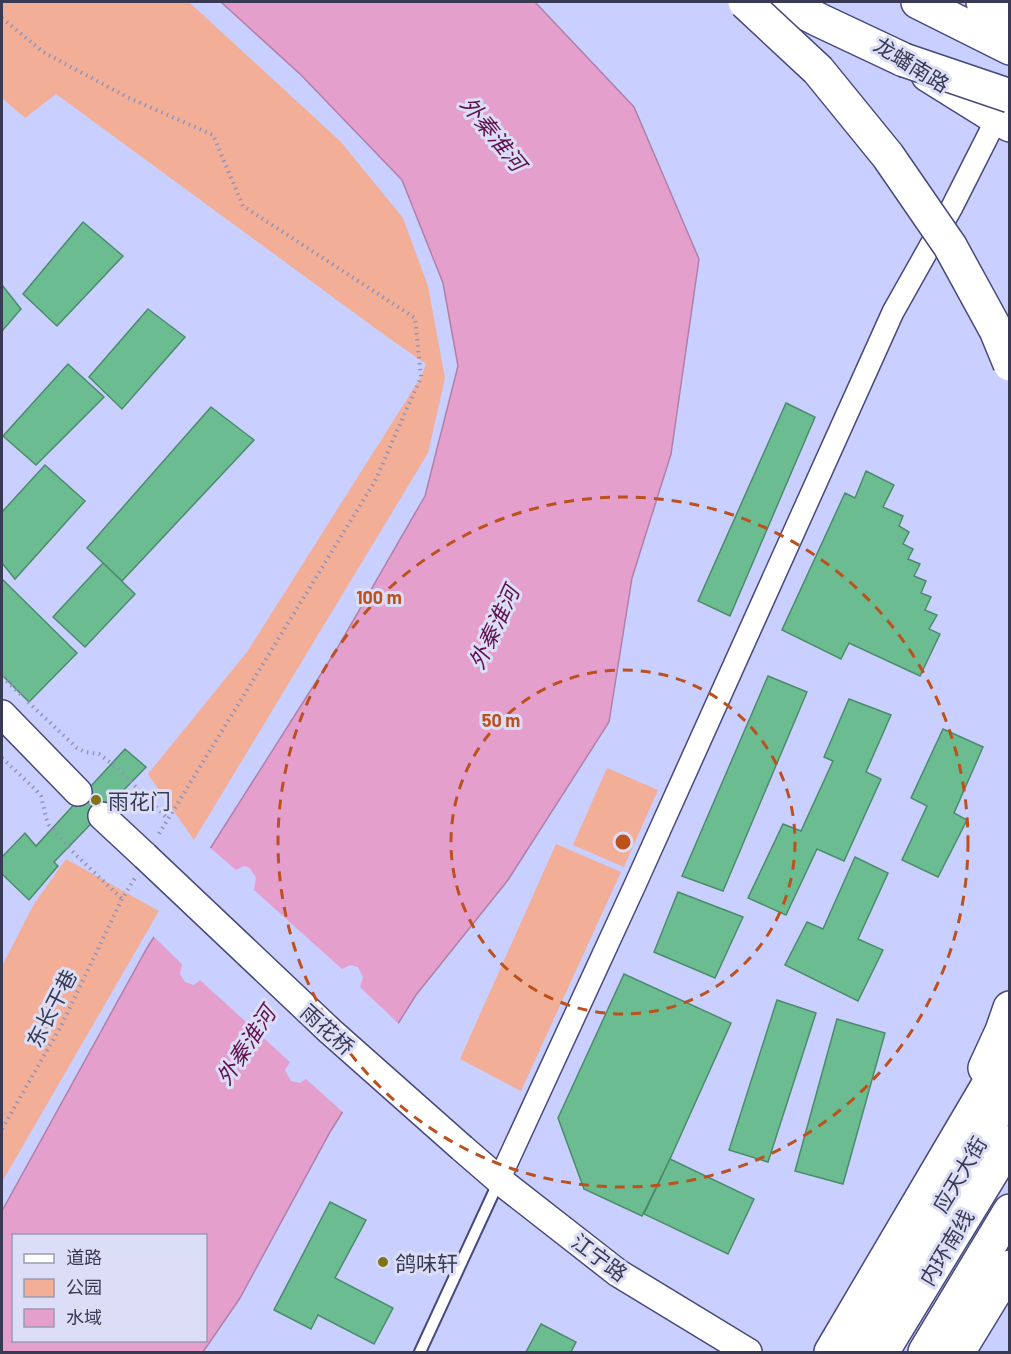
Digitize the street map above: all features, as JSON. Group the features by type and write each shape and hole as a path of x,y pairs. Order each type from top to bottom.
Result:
{"main road":[{"path":"745,2 818,70 888,156 950,246 996,330 1010,364"},
{"path":"784,2 904,60 1005,113"},
{"name":"龙蟠南路","path":"816,2 842,20 1005,113"},
{"path":"918,2 1010,48"},
{"path":"983,2 1010,13"},
{"path":"939,1170 1002,1031 1010,1008"},
{"path":"831,1353 1010,1048"},
{"name":"应天大街","path":"854,1353 1010,1089"},
{"name":"内环南线","path":"882,1353 1010,1142"},
{"name":"内环南线","path":"925,1353 1010,1211"},
{"path":"938,1353 1010,1231"},
{"path":"958,1353 1010,1267"}],"street":[{"path":"500,1180 893,312 1005,113"},
{"path":"2,714 78,792"},
{"path":"102,816 147,855"},
{"name":"雨花桥","path":"147,855 330,1031 462,1148"},
{"name":"江宁路","path":"462,1148 618,1273 748,1353"}],"lane":[{"path":"420,1353 500,1180"}],"path":[{"name":"东长干巷","path":"2,18 43,52 127,97 213,135 243,206 415,318 421,377 375,481 147,855 122,899 61,1026 2,1129"},
{"path":"2,677 77,748 99,754 115,765 168,819"},
{"path":"2,758 41,796 49,825 76,855 122,899"}],"green space":[{"path":"2,2 189,2 341,142 403,218 428,286 445,378 428,453 194,840 148,774 247,652 421,377 426,364 56,94 25,118 2,98"},
{"path":"607,768 658,790 624,867 573,845"},
{"path":"556,844 621,872 521,1091 460,1059"},
{"path":"66,859 159,911 2,1182 2,966 34,904"}],"water":[{"name":"外秦淮河","path":"221,2 535,2 634,107 699,259 671,454 632,578 609,722 508,880 416,995 330,1132 240,1298 203,1352 2,1352 2,1211 147,948 335,652 425,496 458,366 443,283 402,180 301,75"}],"pier":[{"path":"208,846 236,870 244,866 250,868 256,878 254,890 342,969 350,965 358,967 363,977 360,987 400,1025 345,1114 306,1079 300,1083 291,1081 285,1070 290,1062 200,980 194,985 185,982 180,974 182,964 152,935"}],"building":[{"path":"83,222 123,256 57,326 23,294"},
{"path":"2,285 21,309 2,331"},
{"path":"148,309 185,337 122,409 89,377"},
{"path":"68,364 104,397 36,465 3,436"},
{"path":"786,403 815,417 730,616 698,601"},
{"path":"211,407 254,440 122,581 87,548"},
{"path":"45,465 85,501 15,579 2,563 2,512"},
{"path":"866,471 894,485 883,507 903,516 899,526 909,532 903,544 913,549 908,559 920,564 914,576 926,581 921,593 931,597 925,610 937,615 929,629 940,634 920,676 849,643 841,659 782,630 845,493 855,498"},
{"path":"103,563 135,594 85,647 53,617"},
{"path":"2,579 77,653 29,702 2,675"},
{"path":"768,676 807,692 723,891 682,876"},
{"path":"849,699 891,715 866,772 881,779 844,861 817,849 786,915 748,898 783,824 801,831 833,761 824,757"},
{"path":"943,729 983,747 954,813 967,820 938,877 902,860 927,806 911,798"},
{"name":"雨花门","path":"125,749 146,767 54,862 58,866 29,900 2,874 2,857 25,833 36,846"},
{"path":"855,857 888,873 858,939 883,950 858,1001 785,965 807,922 823,929"},
{"path":"678,892 743,917 715,978 654,952"},
{"path":"624,974 731,1023 642,1216 584,1189 558,1118"},
{"path":"777,1000 816,1013 768,1162 729,1150"},
{"path":"837,1019 885,1033 843,1184 795,1171"},
{"path":"670,1159 754,1199 728,1254 644,1214"},
{"path":"330,1202 366,1220 335,1278 393,1308 374,1344 318,1315 311,1329 274,1310"},
{"path":"541,1324 576,1342 571,1352 526,1352"}],"place":[{"name":"雨花门","path":"96,800"},
{"name":"鸽味轩","path":"383,1262"}]}
